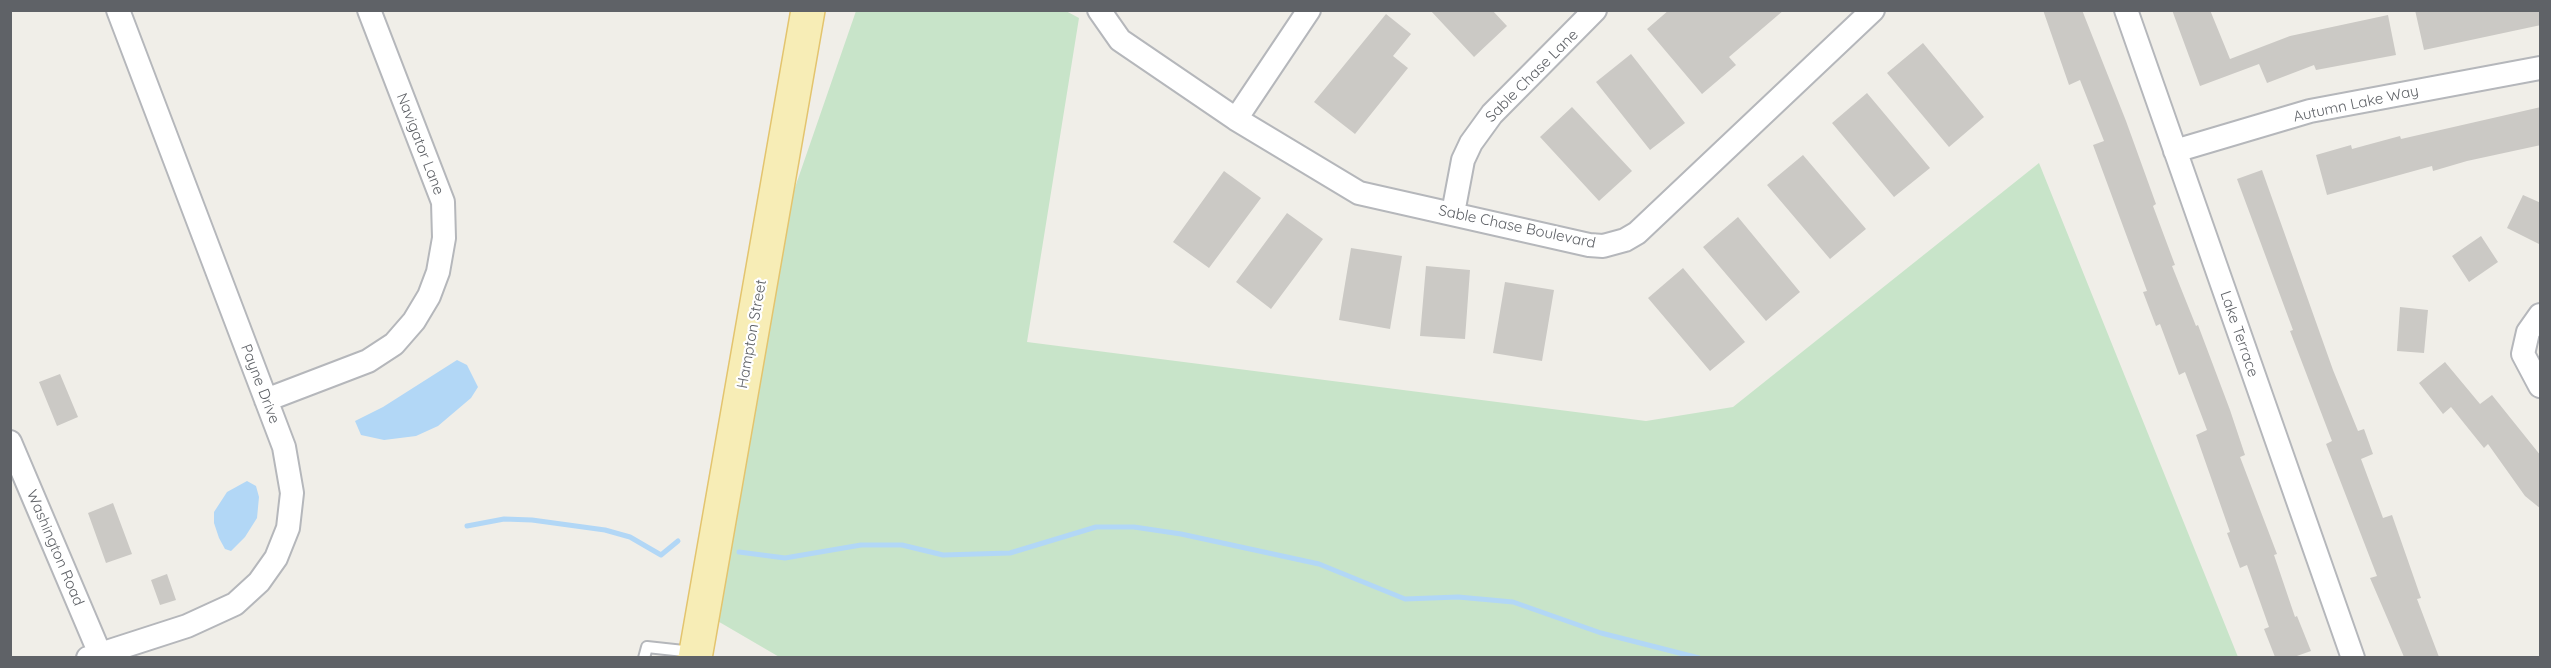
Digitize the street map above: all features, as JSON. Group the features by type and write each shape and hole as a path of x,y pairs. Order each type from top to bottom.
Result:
{"main road":[{"name":"Hampton Street","path":"695,655 808,10"}],"street":[{"name":"Payne Drive","path":"94,656 187,626 235,604 259,582 276,558 288,528 292,493 284,447 118,10"},
{"name":"Navigator Lane","path":"266,400 368,361 394,344 414,321 429,296 438,272 444,238 442,202 369,10"},
{"name":"Sable Chase Boulevard","path":"1099,10 1120,40 1236,119 1359,193 1589,245 1603,246 1625,240 1637,233 1873,10"},
{"path":"1236,119 1309,10"},
{"name":"Sable Chase Lane","path":"1453,213 1460,170 1471,143 1492,114 1595,10"},
{"name":"Lake Terrace","path":"2126,10 2353,657"},
{"name":"Autumn Lake Way","path":"2175,151 2310,111 2541,68"},
{"path":"2541,315 2528,332 2523,354 2541,386"},
{"name":"Washington Road","path":"10,442 94,656"}],"lane":[{"path":"644,657 647,647 695,655"}],"green space":[{"path":"1064,10 1079,18 1027,342 1646,421 1733,407 2039,163 2238,657 781,658 697,609 763,280 856,11"}],"water":[{"path":"457,360 467,365 478,387 471,398 438,426 416,436 384,440 361,435 355,421 383,407"},
{"path":"247,481 256,486 259,497 257,518 245,537 231,551 225,549 219,538 214,523 214,512 227,492"}],"building":[{"path":"1430,10 1492,10 1507,26 1474,57"},
{"path":"1669,10 1784,10 1729,57 1736,65 1702,94 1647,29"},
{"path":"2043,10 2082,10 2156,204 2153,206 2175,265 2172,266 2196,326 2198,325 2230,410 2245,455 2240,457 2277,554 2274,555 2295,617 2297,616 2311,651 2294,657 2275,657 2264,629 2269,627 2247,565 2240,568 2227,533 2230,532 2196,435 2207,430 2185,372 2179,375 2160,324 2156,326 2143,292 2147,291 2093,145 2104,141 2080,80 2069,85"},
{"path":"2172,10 2210,10 2230,59 2290,36 2388,15 2396,55 2316,70 2314,65 2267,83 2259,64 2200,86"},
{"path":"2415,10 2541,10 2541,25 2424,50"},
{"path":"1386,14 1411,34 1393,56 1408,68 1355,134 1314,102"},
{"path":"1923,43 1984,117 1949,147 1887,73"},
{"path":"1631,54 1685,123 1650,150 1596,82"},
{"path":"1867,93 1930,168 1894,197 1832,123"},
{"path":"1572,107 1632,171 1599,201 1540,137"},
{"path":"2541,107 2541,145 2433,171 2432,166 2327,195 2316,155 2351,145 2352,149 2400,136 2401,139"},
{"path":"1803,155 1866,229 1830,259 1767,185"},
{"path":"2262,170 2333,370 2358,431 2364,429 2373,454 2361,459 2383,518 2392,515 2421,598 2417,599 2439,657 2404,657 2370,578 2377,576 2326,444 2332,441 2290,331 2293,330 2237,179"},
{"path":"1224,171 1261,198 1209,268 1173,242"},
{"path":"2523,195 2541,203 2541,245 2507,228"},
{"path":"1287,213 1323,239 1271,309 1236,282"},
{"path":"1738,217 1800,292 1766,321 1703,247"},
{"path":"2481,236 2498,262 2469,282 2452,256"},
{"path":"1351,248 1402,256 1390,329 1339,320"},
{"path":"1426,266 1470,270 1465,339 1420,336"},
{"path":"1683,268 1745,342 1710,371 1648,298"},
{"path":"1505,282 1554,290 1542,361 1493,353"},
{"path":"2400,307 2428,310 2424,353 2397,351"},
{"path":"2445,362 2480,404 2492,395 2541,456 2541,509 2525,496 2488,444 2484,448 2451,407 2443,414 2419,383"},
{"path":"60,374 78,417 57,426 39,382"},
{"path":"113,503 132,554 106,563 88,513"},
{"path":"167,574 176,600 160,605 151,580"}],"waterway":[{"path":"467,526 504,519 532,520 605,530 630,537 661,555 678,541"},
{"path":"739,552 785,558 861,545 902,545 943,555 1010,553 1096,527 1134,527 1181,534 1319,564 1405,599 1458,597 1513,602 1601,633 1699,658"}]}
